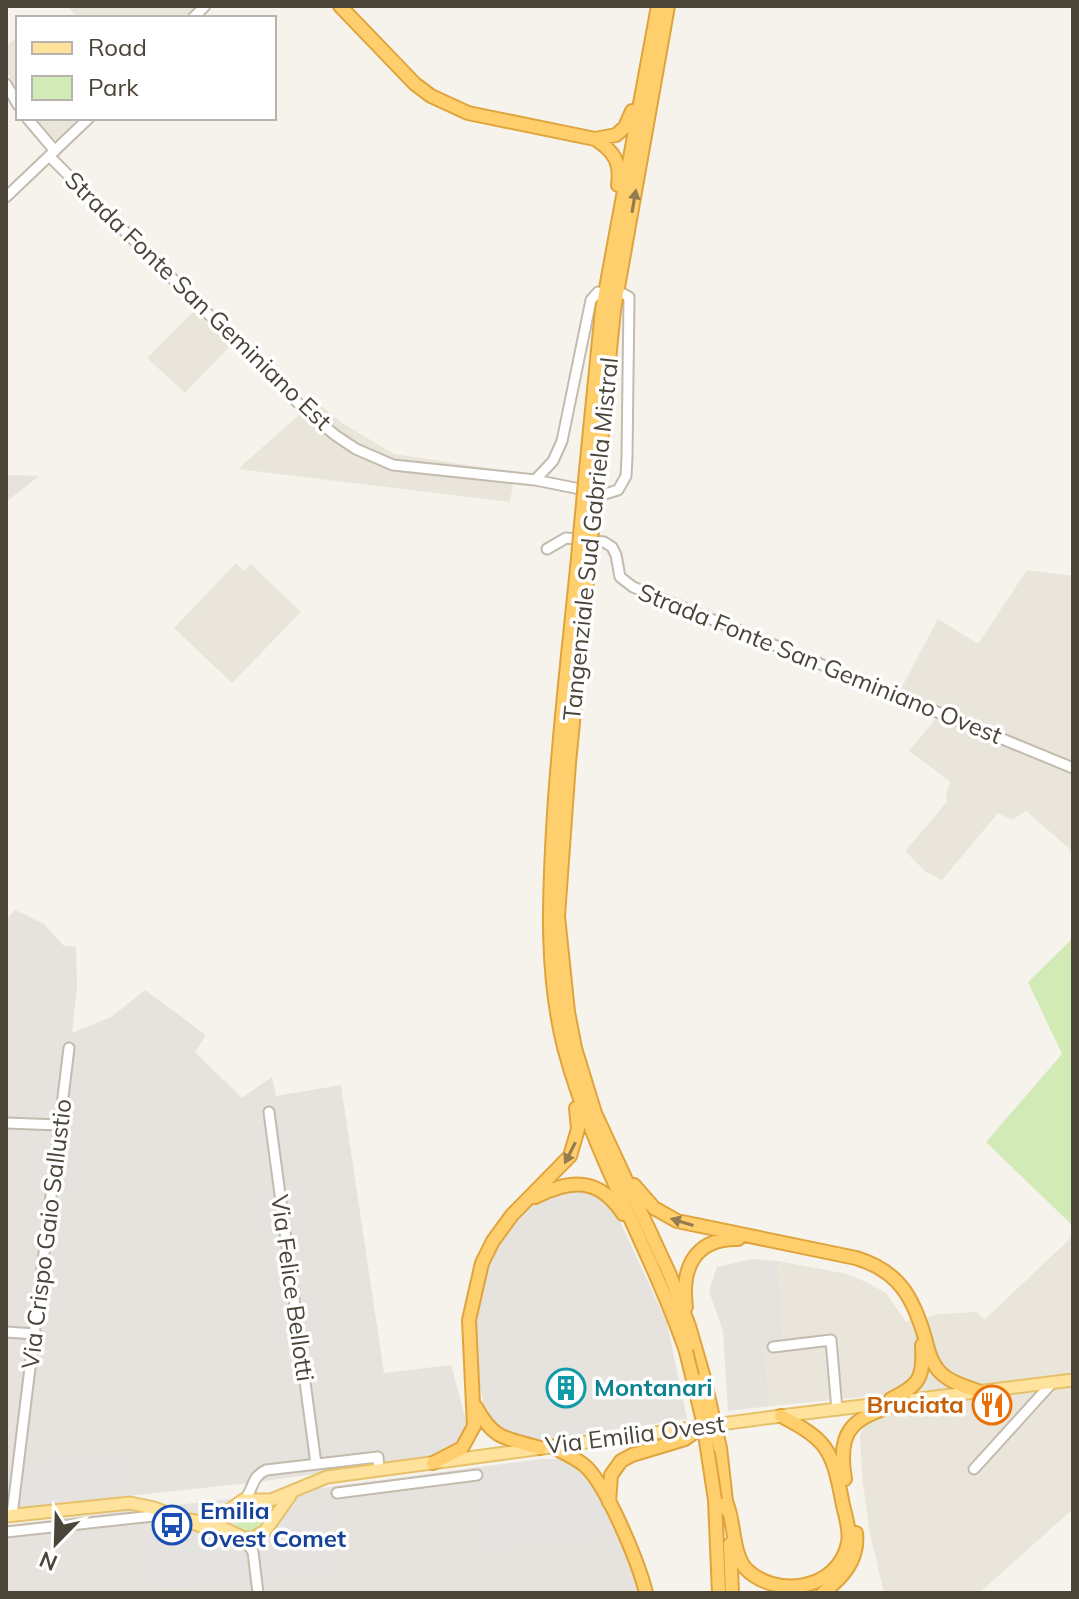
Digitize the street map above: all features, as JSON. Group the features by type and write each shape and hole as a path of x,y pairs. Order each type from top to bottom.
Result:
{"highway":[{"path":"340,6 415,84 448,105 488,119 595,139 616,135 625,127 649,54"},
{"name":"Tangenziale Sud Gabriela Mistral","path":"564,1048 553,979 548,917 555,781 583,559 609,270 658,6"},
{"name":"Tangenziale Sud Gabriela Mistral","path":"592,471 614,310 668,6"},
{"path":"595,139 611,150 618,164 609,270"},
{"name":"Tangenziale Sud Gabriela Mistral","path":"583,559 558,916 568,1012 595,1113"},
{"path":"433,1463 462,1448 474,1426 469,1320 477,1279 493,1241 512,1215 562,1167 576,1142 577,1114 563,1068 564,1048"},
{"path":"564,1048 595,1144 691,1350"},
{"path":"595,1113 611,1136 639,1194 654,1208 686,1224 856,1258 875,1265 903,1288 913,1303 930,1356 940,1372 978,1391"},
{"path":"595,1113 661,1254 689,1326"},
{"path":"525,1202 563,1185 594,1187 616,1204 635,1239 651,1260"},
{"path":"732,1593 723,1501 703,1421 684,1283 695,1256 707,1246 725,1239 758,1240"},
{"path":"881,1405 910,1389 921,1375 920,1322"},
{"path":"823,1593 842,1577 856,1549 844,1474 846,1438 858,1420 906,1401"},
{"path":"475,1405 497,1435 508,1441 546,1447 583,1464 592,1473 609,1502 646,1593"},
{"path":"723,1501 733,1520 740,1561 765,1586 789,1592 810,1589 826,1580 839,1565 849,1537 836,1470 820,1439 781,1416"},
{"path":"609,1502 611,1475 621,1461 685,1439 703,1426"},
{"path":"719,1593 723,1501"}],"main road":[{"name":"Via Emilia Ovest","path":"252,1498 271,1500 327,1477 1072,1380"},
{"name":"Via Emilia Ovest","path":"264,1530 295,1492"},
{"path":"9,1516 130,1503 154,1508 201,1526 239,1535 264,1530 267,1511 252,1498 216,1520 201,1522 183,1519"},
{"path":"232,1509 229,1521 239,1535"}],"street":[{"path":"6,84 12,101"},
{"name":"Strada Fonte San Geminiano Est","path":"28,120 52,153 197,306 316,420 367,455 393,465 535,480 605,494 618,490 623,484 627,457 630,330 629,297 624,294"},
{"path":"6,197 87,120"},
{"path":"535,480 553,461 562,441 591,300 598,292"},
{"name":"Strada Fonte San Geminiano Ovest","path":"547,549 566,538 604,542 612,547 616,555 620,577 633,587 1073,768"},
{"name":"Via Crispo Gaio Sallustio","path":"9,1516 36,1334 69,1048"},
{"name":"Via Felice Bellotti","path":"269,1112 316,1464"},
{"path":"6,1123 60,1125"},
{"path":"6,1332 36,1334"},
{"path":"773,1347 831,1340 837,1410"},
{"path":"974,1469 1052,1383"},
{"path":"252,1498 256,1476 266,1470 378,1457 379,1470"},
{"path":"433,1463 435,1480"},
{"path":"337,1493 477,1475"},
{"path":"6,1532 153,1516"},
{"path":"253,1552 264,1530"},
{"path":"239,1535 253,1552 258,1593"}],"shaded area":[{"path":"67,6 199,6 188,16 76,16"},
{"path":"16,37 16,88 6,70 6,47"},
{"path":"35,120 80,120 59,140 53,140"},
{"path":"194,311 231,345 185,393 147,358"},
{"path":"315,401 342,423 394,454 515,472 510,502 238,469"},
{"path":"6,475 39,476 6,502"},
{"path":"236,563 244,571 251,564 301,612 232,683 174,628"},
{"path":"1027,570 1073,576 1073,852 1026,811 1012,820 998,813 942,880 926,872 905,851 947,802 946,793 951,782 909,751 939,715 896,698 938,619 978,644"},
{"path":"15,910 44,924 64,946 76,947 77,986 72,1033 111,1017 145,990 206,1035 195,1052 242,1098 272,1077 276,1096 341,1085 384,1373 451,1365 468,1428 464,1438 452,1450 419,1460 249,1483 6,1509 6,919"},
{"path":"579,1189 599,1196 619,1219 667,1323 687,1419 525,1442 509,1439 487,1419 479,1384 475,1323 482,1286 493,1254 511,1225 538,1200"},
{"path":"1073,1236 1073,1509 979,1593 884,1593 870,1534 862,1476 860,1435 866,1422 864,1397 770,1406 764,1347 783,1344 778,1261 847,1274 868,1283 886,1293 906,1322 940,1314 977,1312 984,1320"},
{"path":"751,1259 778,1261 783,1345 764,1347 770,1406 728,1411 723,1331 709,1291 717,1267"},
{"path":"118,1457 112,1494 77,1498 66,1479 57,1480 59,1499 27,1503 22,1499 23,1479 31,1478 30,1467"},
{"path":"541,1459 572,1463 590,1477 642,1593 6,1593 6,1525"},
{"path":"557,1462 571,1465 587,1478 613,1533 485,1546 479,1472"},
{"path":"329,1511 335,1563 325,1565 326,1570 264,1577 261,1549 274,1547 272,1529 276,1522"},
{"path":"179,1522 206,1532 225,1534 228,1553 244,1551 247,1579 153,1590 146,1526"}],"green space":[{"path":"1073,938 1073,1226 986,1142 1062,1054 1028,982"},
{"path":"249,1505 259,1509 263,1519 259,1529 249,1533 239,1529 235,1519 239,1509"}],"place":[{"name":"Montanari","path":"566,1388"},
{"name":"Bruciata","path":"992,1405"},
{"name":"Emilia Ovest Comet","path":"172,1525"}]}
